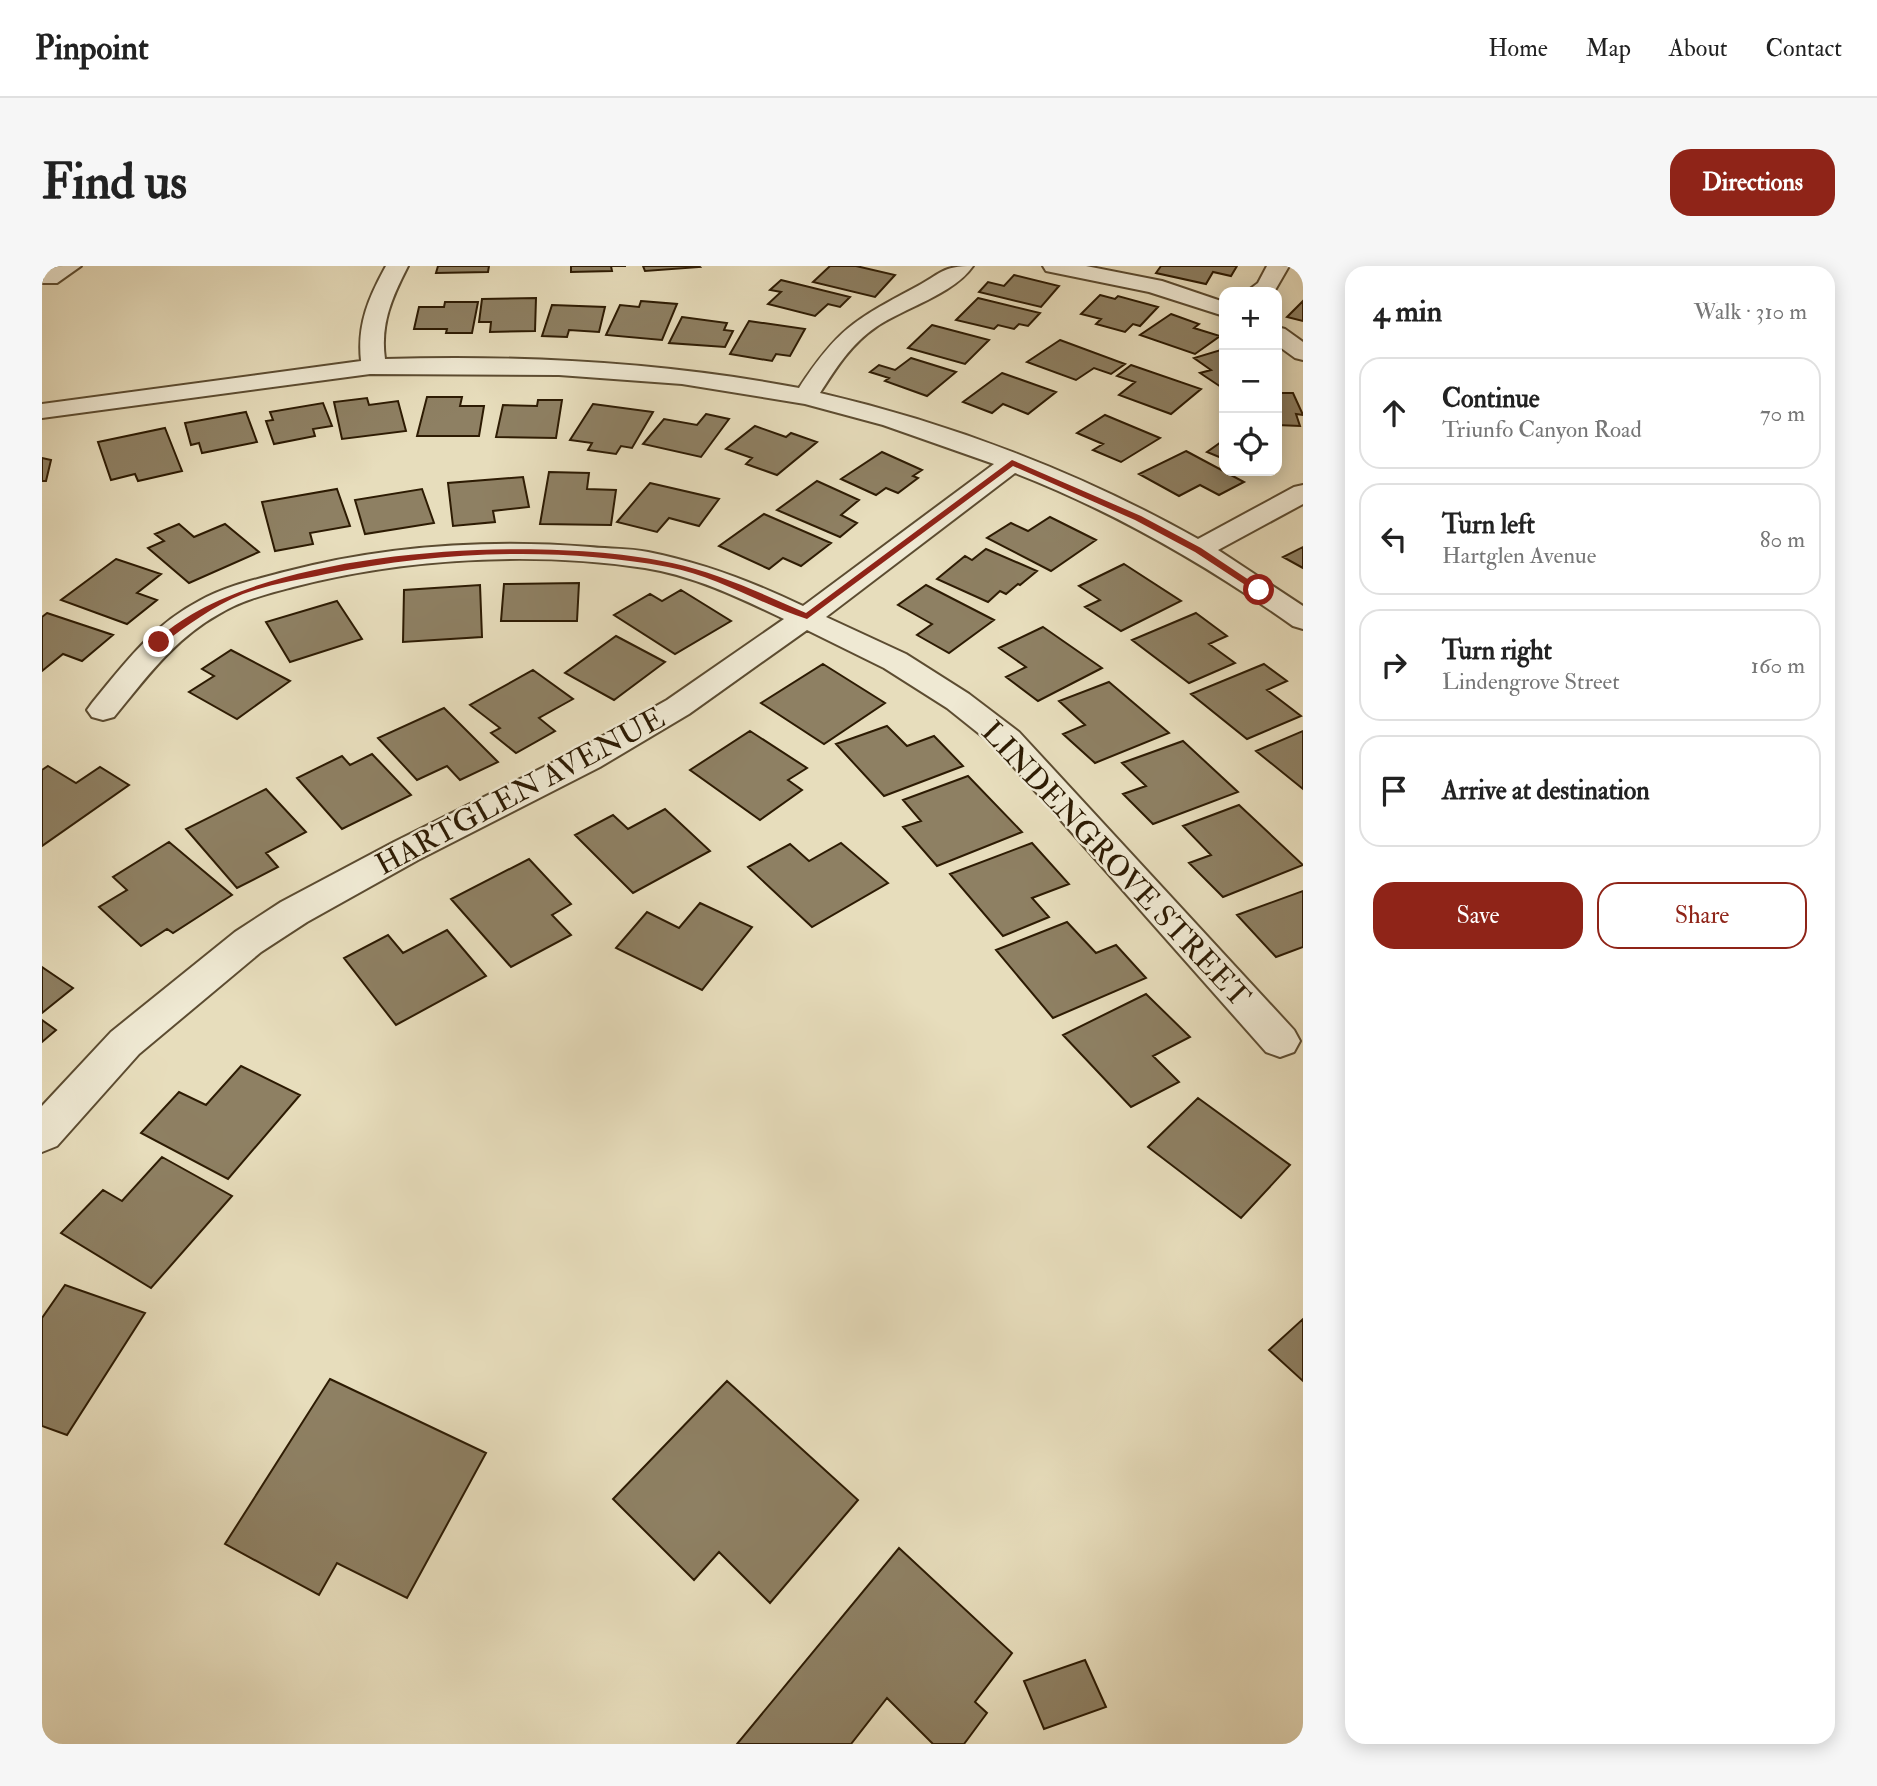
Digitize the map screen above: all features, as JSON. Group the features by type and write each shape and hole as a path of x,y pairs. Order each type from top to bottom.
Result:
{"street":[{"path":"49,278 70,266"},
{"path":"374,367 371,344 374,308 397,266"},
{"path":"805,397 843,344 856,331 934,288 962,266"},
{"path":"1055,266 1163,289 1219,307"},
{"path":"1266,287 1278,266"},
{"path":"1282,337 1303,352"},
{"path":"42,411 105,404 272,377 374,367 523,366 598,369 718,382 805,397 888,419 1082,491 1198,550 1303,620"},
{"name":"HARTGLEN AVENUE","path":"42,1134 125,1043 260,935 294,912 406,851 636,733 678,707 807,617 1012,463"},
{"path":"1198,550 1303,493"},
{"name":"LINDENGROVE STREET","path":"103,710 159,642 207,608 241,592 274,583 358,565 480,551 531,551 646,560 670,565 731,584 807,617 895,661 958,701 1008,740 1280,1041"}],"building":[{"path":"438,266 489,266 488,272 436,273"},
{"path":"571,266 611,266 612,271 571,272"},
{"path":"643,266 699,266 700,267 645,271"},
{"path":"830,266 856,266 895,275 875,297 813,282"},
{"path":"1161,266 1237,266 1231,276 1213,272 1206,284 1156,273"},
{"path":"1014,275 1059,286 1041,307 979,292 988,282 1004,286"},
{"path":"781,280 850,297 840,307 828,304 815,316 768,304 781,292 770,290"},
{"path":"1100,295 1115,299 1118,296 1158,307 1140,326 1133,324 1125,332 1096,324 1101,319 1081,314"},
{"path":"536,298 535,331 490,332 491,322 479,322 482,299"},
{"path":"978,298 1040,313 1028,326 1019,324 1014,329 998,325 994,329 956,320"},
{"path":"641,301 677,304 662,340 606,335 620,305 639,307"},
{"path":"1303,301 1303,321 1287,317"},
{"path":"445,302 478,302 472,333 446,333 447,329 414,329 419,307 444,307"},
{"path":"552,305 605,307 599,332 569,330 567,337 542,336"},
{"path":"1171,314 1199,324 1194,328 1219,337 1195,354 1140,335"},
{"path":"682,317 727,323 724,330 733,331 725,347 669,343"},
{"path":"749,321 805,329 790,356 776,354 772,361 730,354"},
{"path":"932,325 989,340 965,364 908,348"},
{"path":"1060,340 1125,364 1111,374 1094,368 1076,380 1027,362"},
{"path":"1219,350 1219,386 1200,373 1211,370 1194,358"},
{"path":"911,358 956,372 927,396 885,381 889,378 870,372 879,365 895,370"},
{"path":"1131,365 1201,389 1171,414 1119,395 1135,382 1117,376"},
{"path":"1002,373 1056,392 1028,414 1003,404 992,413 963,402"},
{"path":"1282,393 1293,393 1303,415 1296,414 1300,426 1282,425"},
{"path":"427,397 462,397 460,406 484,406 479,436 417,436"},
{"path":"367,398 369,405 398,401 406,431 342,439 334,402"},
{"path":"538,400 562,400 556,438 496,437 503,405 537,406"},
{"path":"323,403 332,426 313,429 315,436 274,444 266,421 273,420 270,412"},
{"path":"593,404 653,412 632,448 621,446 616,454 588,450 592,443 570,440"},
{"path":"246,412 257,442 202,453 199,443 191,445 185,423"},
{"path":"706,414 729,419 701,457 643,444 664,419 697,425"},
{"path":"1105,415 1160,438 1121,462 1093,450 1103,444 1077,433"},
{"path":"755,426 786,437 791,433 817,442 777,475 746,464 752,458 726,449"},
{"path":"165,428 182,471 138,481 135,474 111,480 98,442"},
{"path":"1219,444 1219,457 1207,452"},
{"path":"1186,451 1219,469 1219,476 1233,476 1244,482 1219,495 1200,485 1179,496 1139,474"},
{"path":"882,452 922,470 913,476 918,478 898,493 886,488 876,495 841,479"},
{"path":"42,458 51,460 46,481 42,481"},
{"path":"549,472 589,473 587,489 616,490 611,525 540,524"},
{"path":"523,477 529,507 493,511 495,522 453,526 448,483"},
{"path":"817,481 859,500 841,515 857,523 840,537 777,510"},
{"path":"650,483 719,499 699,526 669,518 657,532 617,522"},
{"path":"337,489 350,526 310,533 313,544 275,551 262,502"},
{"path":"422,489 434,523 365,534 355,500"},
{"path":"764,514 831,543 801,566 783,558 769,569 719,546"},
{"path":"1050,517 1096,540 1051,571 987,538 1011,523 1028,531"},
{"path":"179,524 194,537 225,524 259,552 189,583 148,548 164,541 155,534"},
{"path":"1303,547 1303,568 1283,557"},
{"path":"986,549 1037,571 1006,594 1000,591 988,602 937,579 965,556 972,560"},
{"path":"116,559 161,574 137,593 157,600 127,624 61,600"},
{"path":"1124,564 1181,601 1121,631 1085,607 1100,600 1079,586"},
{"path":"579,583 577,621 501,621 504,584"},
{"path":"480,585 482,637 403,642 404,590"},
{"path":"926,585 994,620 949,653 917,635 932,624 898,605"},
{"path":"681,590 731,621 675,654 614,615 650,594 662,601"},
{"path":"337,601 362,639 290,662 266,622"},
{"path":"47,613 113,635 82,661 63,654 42,671 42,617"},
{"path":"1196,613 1227,636 1209,644 1235,663 1189,683 1132,640"},
{"path":"1043,627 1102,668 1038,701 1006,677 1026,667 999,648"},
{"path":"616,636 665,662 614,700 565,673"},
{"path":"231,650 290,681 237,719 189,692 214,676 202,669"},
{"path":"823,664 885,703 824,744 761,703"},
{"path":"1264,664 1287,681 1267,690 1301,716 1247,739 1191,694"},
{"path":"533,670 573,699 539,718 555,731 516,753 491,733 500,728 470,705"},
{"path":"1109,682 1169,733 1095,763 1063,734 1085,725 1059,701"},
{"path":"444,708 498,762 460,780 447,766 417,780 378,738"},
{"path":"887,726 907,746 934,736 963,766 884,796 836,744"},
{"path":"750,731 807,768 788,780 802,790 760,820 690,770"},
{"path":"1303,731 1303,789 1256,751"},
{"path":"1183,741 1238,792 1153,824 1123,794 1146,786 1122,763"},
{"path":"372,754 411,795 342,829 297,778 342,756 350,765"},
{"path":"48,766 76,783 100,767 129,785 42,846 42,770"},
{"path":"968,776 1022,832 937,866 903,827 921,821 903,800"},
{"path":"266,789 306,832 266,853 278,867 237,888 186,829"},
{"path":"1239,805 1303,865 1223,897 1189,863 1211,855 1183,826"},
{"path":"665,809 710,851 633,893 575,835 613,815 628,829"},
{"path":"169,842 232,895 173,933 167,929 141,946 99,907 127,890 113,877"},
{"path":"841,843 888,883 812,927 748,867 790,844 809,861"},
{"path":"1032,843 1069,884 1032,898 1049,917 1003,936 950,874"},
{"path":"529,859 571,904 552,915 571,935 511,967 451,899"},
{"path":"1303,891 1303,947 1276,957 1237,915"},
{"path":"700,903 752,927 702,990 616,948 647,912 679,928"},
{"path":"1067,922 1096,953 1116,945 1146,978 1053,1018 996,950"},
{"path":"447,930 486,976 396,1025 344,958 388,935 403,953"},
{"path":"42,967 73,988 42,1013"},
{"path":"1146,994 1190,1037 1153,1056 1179,1082 1131,1107 1063,1035"},
{"path":"42,1020 56,1030 42,1042"},
{"path":"241,1066 300,1095 228,1179 141,1133 179,1092 206,1105"},
{"path":"1198,1098 1290,1165 1241,1218 1148,1147"},
{"path":"162,1157 232,1196 151,1288 61,1233 103,1190 122,1201"},
{"path":"65,1285 145,1313 67,1435 42,1426 42,1318"},
{"path":"1303,1319 1303,1381 1269,1350"},
{"path":"330,1379 486,1453 407,1598 337,1563 319,1595 225,1544"},
{"path":"727,1381 858,1500 770,1603 719,1552 694,1580 613,1499"},
{"path":"899,1548 1012,1653 975,1702 987,1713 964,1744 933,1744 887,1698 851,1744 737,1744"},
{"path":"1085,1660 1106,1707 1044,1729 1024,1681"}],"route":[{"path":"159,642 207,608 241,592 314,573 369,563 480,551 572,553 646,560 700,573 741,587 807,617 985,486 1012,463 1070,486 1138,518 1198,550 1259,590"}]}
